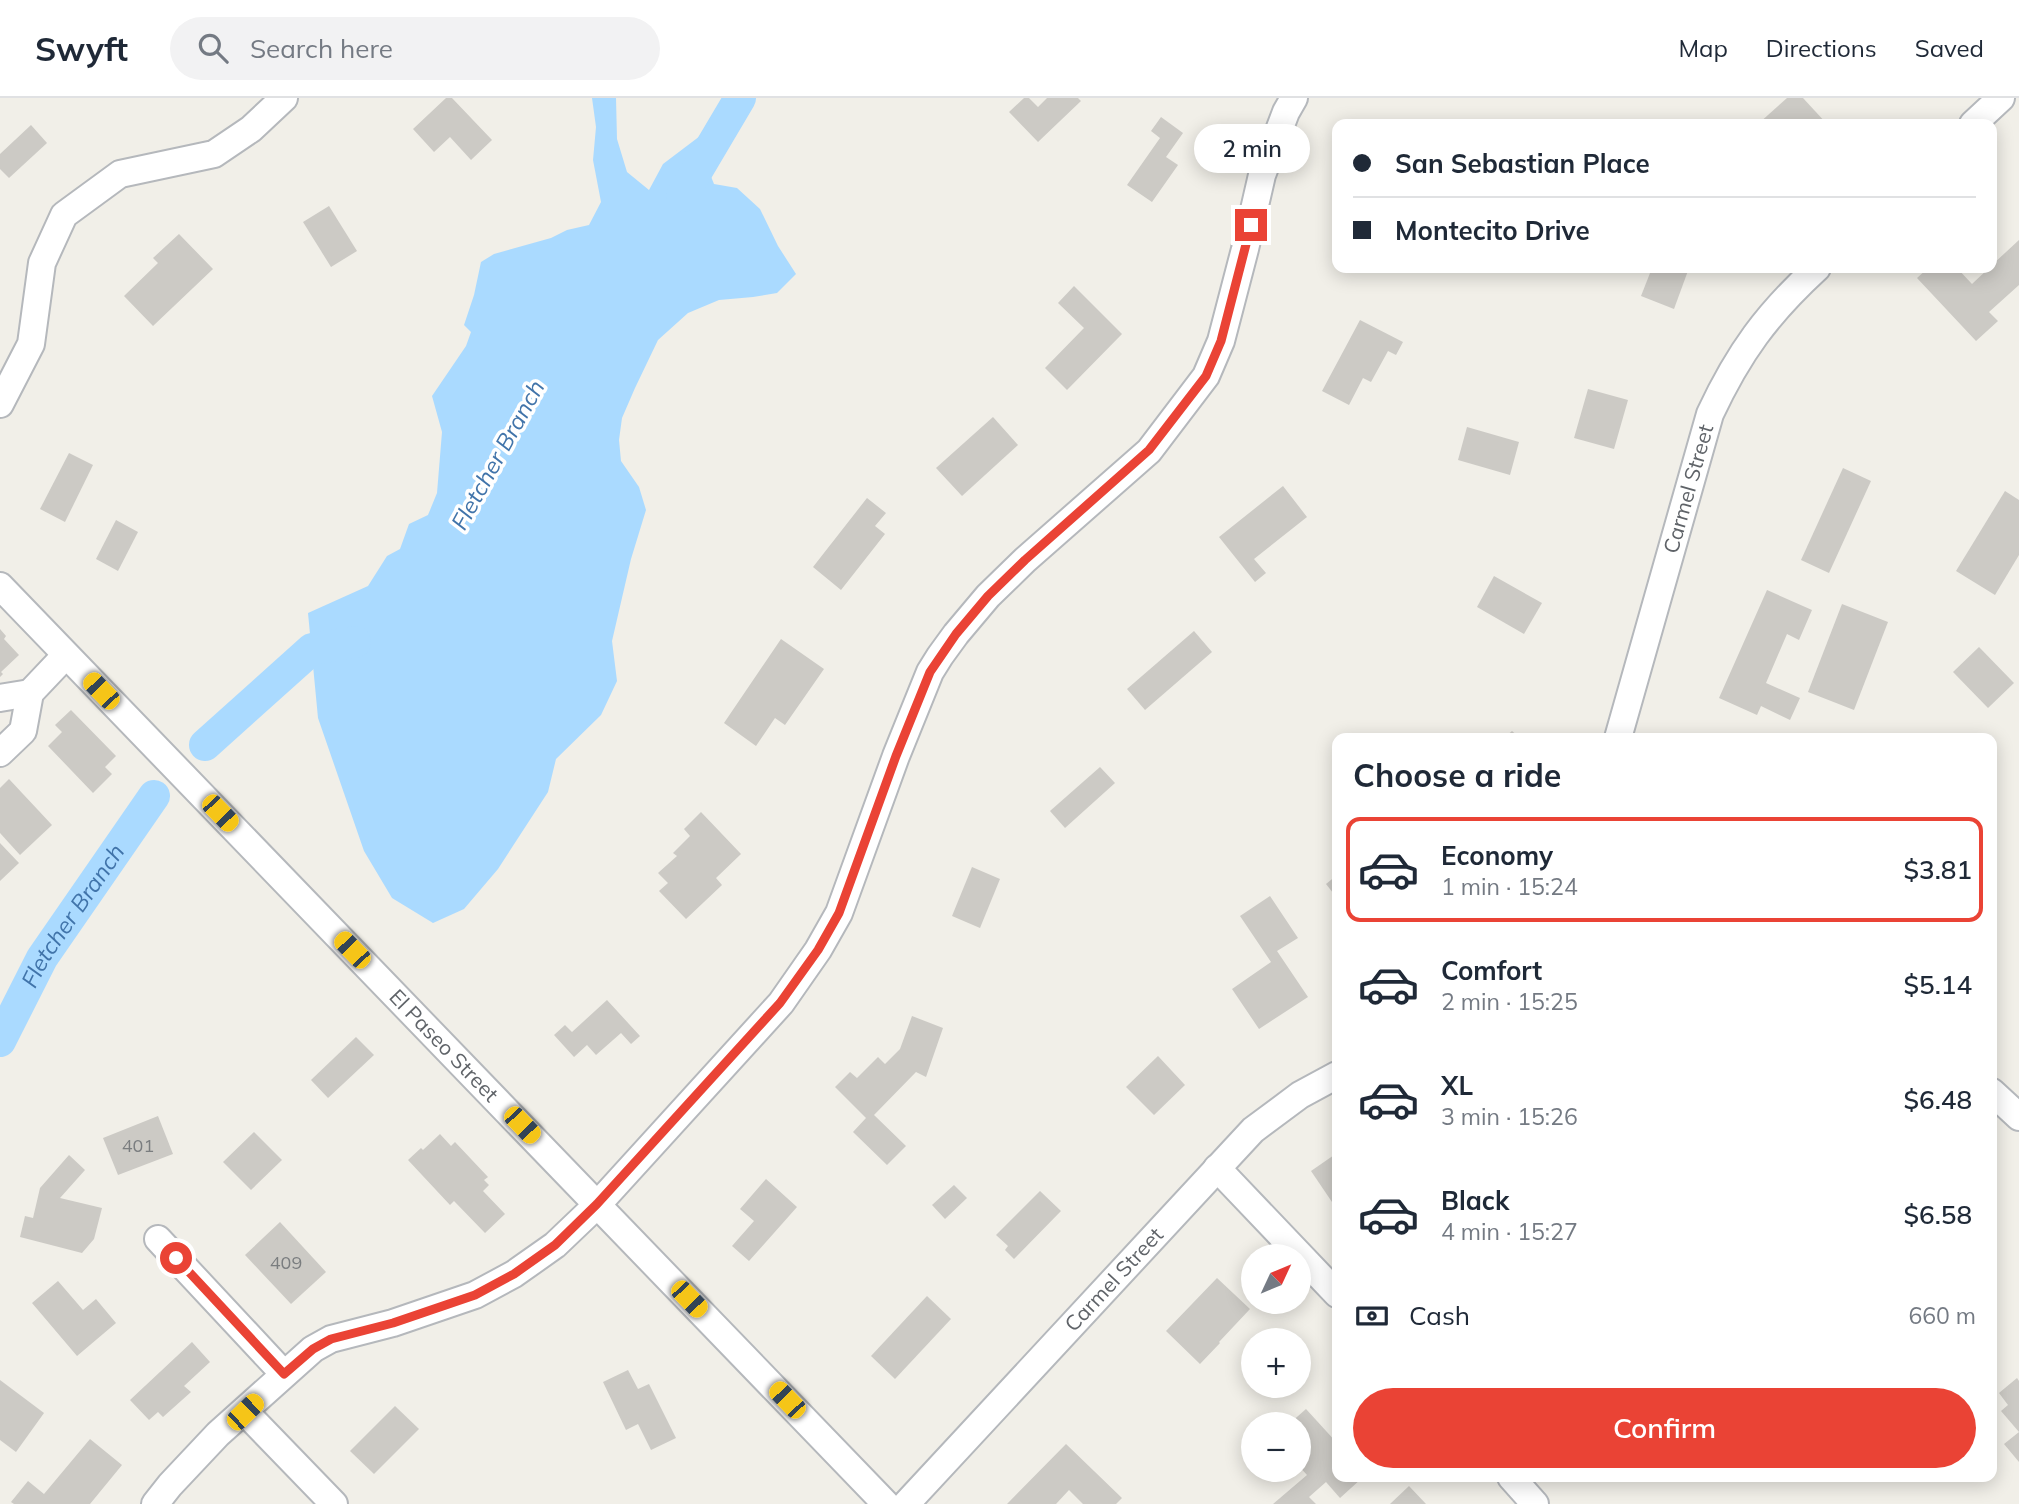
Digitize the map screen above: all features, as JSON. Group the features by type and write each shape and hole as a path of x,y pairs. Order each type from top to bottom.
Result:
{"street":[{"path":"0,404 31,344 42,263 64,215 120,174 214,154 251,129 284,98"},
{"path":"155,1504 218,1434 313,1349 331,1339 393,1323 475,1295 555,1245 597,1204 780,1003 818,950 839,913 896,756 930,672 956,634 988,596 1149,450 1206,376 1221,341 1262,175 1294,98"},
{"path":"1978,119 2001,98"},
{"name":"Carmel Street","path":"1619,733 1710,414 1727,377 1747,344 1786,296 1811,273"},
{"name":"El Paseo Street","path":"0,586 886,1504"},
{"path":"0,753 23,731 30,693 66,655"},
{"path":"0,698 30,693"},
{"name":"Carmel Street","path":"906,1504 1253,1130 1300,1095 1332,1078"},
{"path":"1997,1097 2019,1117"},
{"path":"1217,1168 1332,1289"},
{"path":"158,1238 284,1374"},
{"path":"245,1412 334,1504"},
{"path":"1515,1482 1535,1504"}],"water":[{"path":"592,98 616,98 617,139 627,172 649,190 663,164 700,136 704,159 714,184 737,188 760,209 778,246 796,274 777,293 719,300 688,313 658,340 622,418 619,440 621,461 639,487 646,510 631,559 612,641 617,681 601,715 556,759 548,792 498,869 464,909 433,923 392,898 364,851 318,718 308,613 368,586 387,556 400,549 409,524 428,515 437,493 442,432 432,396 466,346 471,332 464,325 481,262 494,254 589,225 601,202 593,160 596,127"}],"building":[{"path":"446,98 452,98 492,140 471,160 450,137 434,152 413,129"},
{"path":"1024,98 1029,98 1038,107 1047,98 1078,98 1081,101 1038,142 1009,112"},
{"path":"1787,98 1803,98 1822,119 1764,119"},
{"path":"1161,117 1183,133 1166,157 1178,165 1152,202 1127,185 1160,138 1151,131"},
{"path":"31,125 47,143 9,178 0,169 0,154"},
{"path":"329,206 357,251 331,267 303,222"},
{"path":"179,234 213,269 153,326 124,296 158,263 153,258"},
{"path":"2019,240 2019,285 1989,312 1998,321 1976,341 1917,278 1922,273 1962,273 1972,284 1984,273 1997,273 1997,260"},
{"path":"1650,273 1687,273 1674,309 1641,296"},
{"path":"1074,286 1122,334 1067,390 1045,368 1084,328 1058,303"},
{"path":"1360,320 1403,342 1396,355 1388,351 1371,382 1363,378 1349,405 1322,391"},
{"path":"1588,389 1628,400 1614,449 1574,438"},
{"path":"993,417 1018,445 962,496 936,468"},
{"path":"1467,427 1519,442 1510,475 1458,460"},
{"path":"69,453 93,465 65,522 40,509"},
{"path":"1843,468 1871,481 1829,573 1801,560"},
{"path":"1283,486 1307,517 1254,559 1266,573 1255,582 1219,537"},
{"path":"2005,491 2019,500 2019,555 1995,595 1956,571"},
{"path":"867,498 886,513 875,526 885,534 841,590 813,567"},
{"path":"116,520 138,532 118,571 96,559"},
{"path":"1494,576 1542,603 1524,634 1477,607"},
{"path":"1767,590 1812,610 1799,640 1787,634 1766,683 1800,698 1790,720 1761,706 1757,715 1719,698"},
{"path":"1842,604 1888,622 1854,710 1808,692"},
{"path":"0,629 6,636 4,639 19,655 1,672 3,674 0,677"},
{"path":"1194,631 1212,652 1145,710 1127,689"},
{"path":"781,639 824,669 785,725 775,718 756,746 724,723"},
{"path":"1979,647 2014,683 1988,708 1953,672"},
{"path":"71,710 116,756 105,767 112,774 93,793 48,746 62,732 55,725"},
{"path":"1100,767 1115,783 1065,828 1050,811"},
{"path":"9,779 52,825 20,855 0,833 0,788"},
{"path":"701,812 741,854 716,878 722,885 686,919 659,891 668,883 658,873 677,856 673,853 690,836 684,829"},
{"path":"0,843 19,863 0,881"},
{"path":"972,867 1000,879 980,928 952,916"},
{"path":"1332,879 1332,892 1326,884"},
{"path":"1270,896 1298,938 1277,951 1308,997 1259,1029 1232,989 1271,962 1240,916"},
{"path":"607,1000 640,1036 631,1044 621,1033 596,1055 587,1045 574,1057 554,1035 565,1025 572,1032"},
{"path":"912,1016 943,1028 926,1077 916,1072 874,1115 906,1146 887,1165 853,1132 866,1118 835,1087 850,1072 857,1078 878,1057 885,1064 900,1049"},
{"path":"356,1037 374,1055 328,1098 311,1080"},
{"path":"1158,1056 1185,1085 1154,1115 1126,1087"},
{"path":"158,1116 173,1154 118,1175 103,1138"},
{"path":"254,1132 282,1160 251,1190 223,1162"},
{"path":"440,1134 451,1146 455,1142 488,1177 484,1180 489,1185 483,1191 505,1214 485,1233 454,1201 450,1205 408,1160"},
{"path":"69,1155 85,1170 60,1198 102,1208 94,1239 82,1253 20,1237 25,1216 33,1218 40,1188"},
{"path":"1332,1156 1332,1202 1311,1171"},
{"path":"766,1179 797,1207 749,1261 732,1246 754,1221 740,1209"},
{"path":"954,1185 967,1198 945,1219 932,1205"},
{"path":"1040,1191 1061,1211 1014,1259 1005,1250 1008,1246 996,1235"},
{"path":"280,1222 326,1272 291,1304 245,1255"},
{"path":"1217,1278 1241,1301 1241,1314 1245,1314 1200,1364 1166,1331"},
{"path":"58,1281 83,1310 96,1299 116,1323 77,1356 32,1303"},
{"path":"927,1296 951,1319 895,1379 871,1356"},
{"path":"192,1342 210,1362 184,1386 191,1392 163,1417 158,1412 149,1420 130,1400"},
{"path":"628,1370 638,1389 649,1384 676,1438 651,1450 638,1424 626,1430 603,1382"},
{"path":"2017,1378 2019,1432 2001,1411 2008,1405 1999,1393"},
{"path":"0,1380 44,1413 16,1452 0,1440"},
{"path":"395,1406 419,1429 374,1474 350,1451"},
{"path":"1311,1414 1332,1438 1332,1482 1358,1482 1340,1498 1326,1482 1309,1497 1316,1504 1273,1504 1299,1482 1311,1482"},
{"path":"2019,1432 2019,1462 2004,1444"},
{"path":"90,1439 122,1465 90,1504 11,1502 28,1481 44,1494"},
{"path":"1066,1444 1122,1498 1116,1504 1083,1504 1069,1490 1056,1504 1007,1504"},
{"path":"1409,1486 1426,1504 1390,1504"}],"waterway":[{"name":"Fletcher Branch","path":"682,196 740,98"},
{"name":"Fletcher Branch","path":"205,745 312,649 355,642"},
{"name":"Fletcher Branch","path":"0,1041 42,958 154,796"}],"route":[{"path":"176,1258 284,1374 313,1349 331,1339 393,1323 475,1295 514,1274 555,1245 597,1204 780,1003 818,950 839,913 896,756 930,672 956,634 988,596 1149,450 1206,376 1221,341 1251,225"}]}
